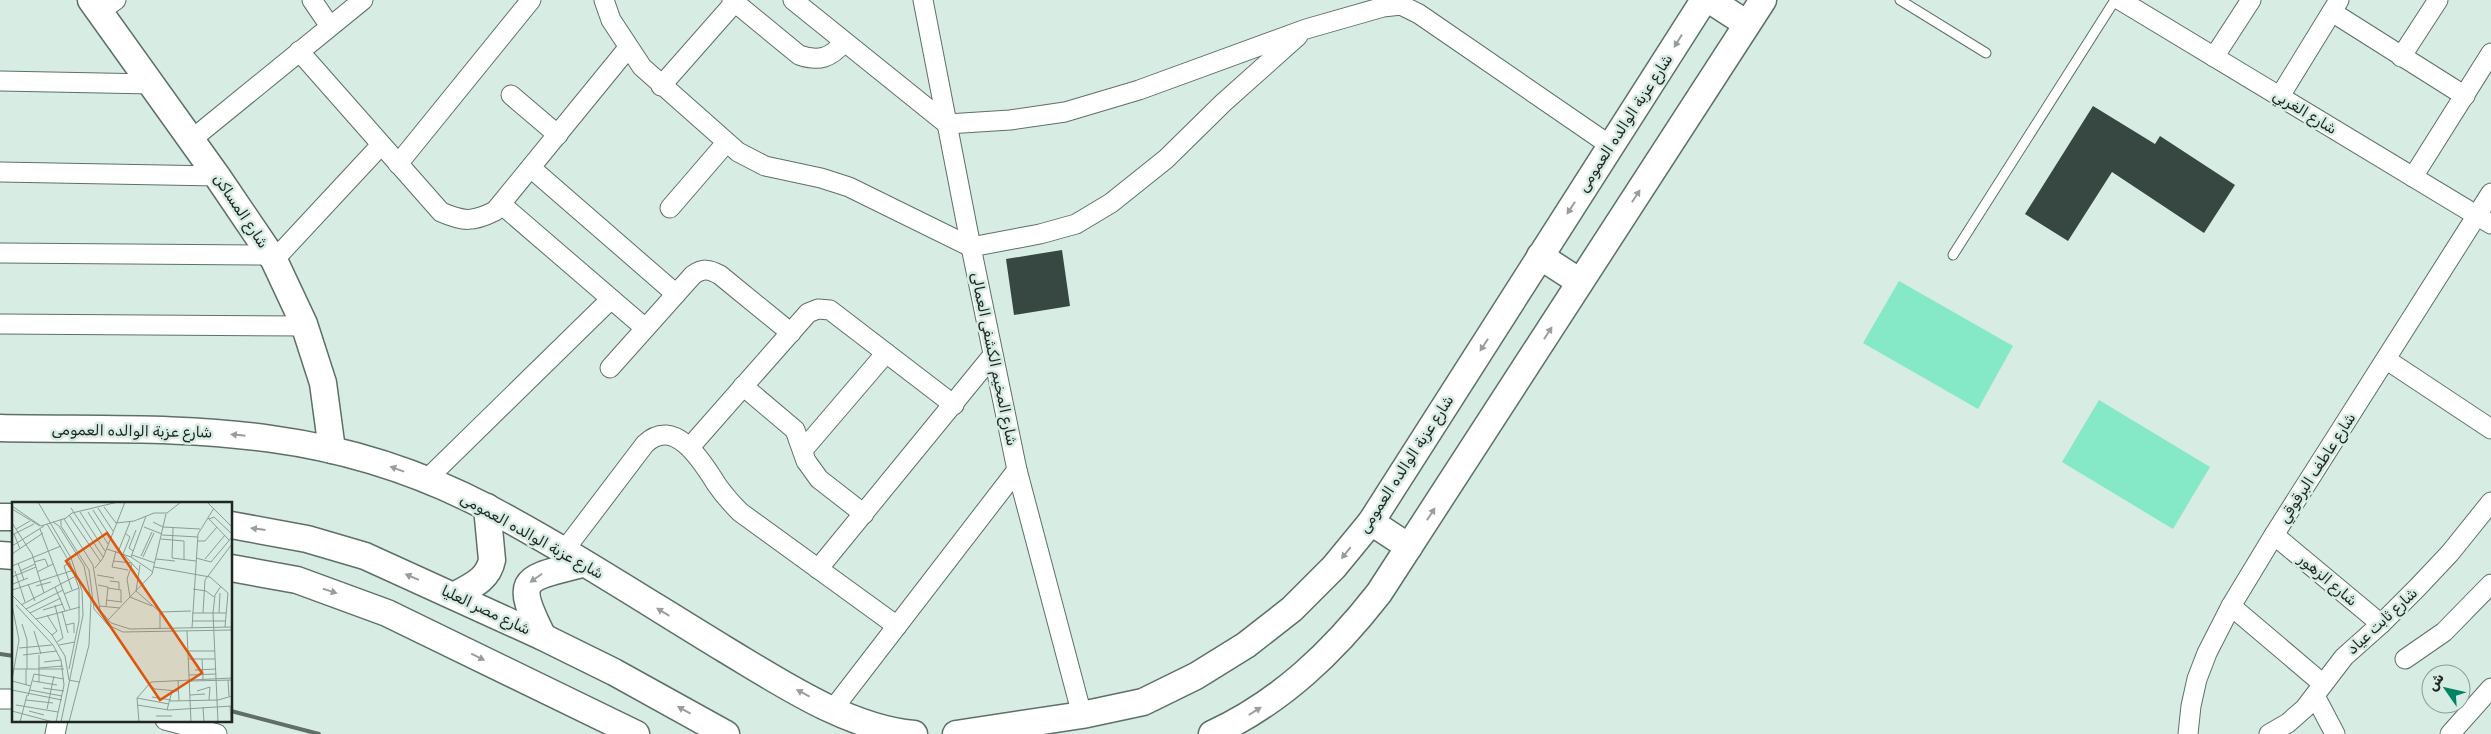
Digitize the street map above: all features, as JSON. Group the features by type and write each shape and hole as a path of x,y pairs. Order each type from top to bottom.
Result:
{"street":[{"path":"312,0 329,25"},
{"path":"191,140 329,25 363,0"},
{"path":"398,164 530,0"},
{"path":"604,0 611,20 642,67 726,143 750,160 765,166 821,178 849,187 971,247 1040,234 1076,224 1112,203 1166,159 1223,102 1306,30"},
{"path":"793,0 947,124 1010,120 1065,112 1139,90 1306,30 1383,7 1412,4 1611,146"},
{"name":"شارع المخيم الكشفى العمالى","path":"924,0 971,247 1017,470 1082,715"},
{"name":"شارع عزبة الوالده العمومى","path":"956,734 1082,715 1143,702 1196,676 1246,645 1292,609 1334,568 1371,522 1704,0"},
{"path":"1710,0 1747,24"},
{"path":"1212,734 1274,699 1313,668 1355,624 1379,593 1763,0"},
{"name":"شارع الغربي","path":"2120,0 2484,220"},
{"path":"2214,57 2251,0"},
{"path":"2401,57 2438,0"},
{"path":"661,86 734,1 799,55 812,59 824,58 836,52 844,42"},
{"name":"شارع المساكن","path":"102,4 152,84 272,257 305,326 323,384 332,450"},
{"path":"2280,96 2335,6 2401,57 2465,96"},
{"path":"299,51 441,212 459,220 478,219 495,211 628,48"},
{"path":"2413,177 2491,53"},
{"path":"0,81 152,84"},
{"path":"511,95 558,135"},
{"path":"670,208 726,143"},
{"path":"0,252 272,257 381,144"},
{"path":"531,168 676,294"},
{"path":"0,172 217,176"},
{"name":"شارع عاطف البرقوقي","path":"2188,734 2191,706 2197,679 2207,652 2231,606 2274,535 2387,360 2484,220 2491,193"},
{"path":"501,204 645,328"},
{"path":"1540,256 1580,282"},
{"path":"610,368 692,275 701,270 710,270 720,275 791,332"},
{"path":"426,480 611,299"},
{"path":"690,447 808,313 818,309 830,310 954,405"},
{"path":"0,324 305,326"},
{"path":"803,450 886,353"},
{"path":"818,569 993,355"},
{"path":"2387,360 2489,423"},
{"path":"743,386 795,430 812,471 819,479 864,514"},
{"name":"شارع عزبة الوالده العمومى","path":"0,428 212,433 272,439 332,450 379,463 426,480 487,508 762,671 833,709 879,728 914,734"},
{"path":"543,637 525,598 526,589 538,575 572,558 652,438 661,434 690,447 708,468 727,499 740,512 897,626"},
{"path":"833,709 1017,470"},
{"path":"454,596 481,580 490,567 487,508"},
{"name":"شارع ثابت عياد","path":"2269,734 2288,723 2319,690 2344,657 2382,624 2488,514"},
{"path":"1371,522 1409,547"},
{"name":"شارع مصر العليا","path":"232,526 307,539 366,556 543,637 614,672 726,734"},
{"name":"شارع الزهور","path":"2274,535 2382,624"},
{"path":"296,580 307,539"},
{"path":"232,568 296,580 340,594 387,613 636,734"},
{"path":"2405,659 2444,632 2491,584"},
{"path":"2231,606 2319,690 2335,734"},
{"path":"2450,734 2491,688"},
{"path":"171,725 217,734"}],"lane":[{"path":"1900,0 1986,53"},
{"path":"1953,255 2115,0"}],"green space":[{"path":"1899,281 2013,346 1978,409 1863,343"},
{"path":"2099,400 2210,467 2173,529 2062,462"}],"building":[{"path":"2093,106 2155,144 2160,136 2235,185 2204,233 2112,172 2068,241 2025,214"},
{"path":"1062,250 1070,306 1014,315 1006,259"}],"railway":[{"path":"0,654 12,656"},
{"path":"232,711 319,734"}]}
